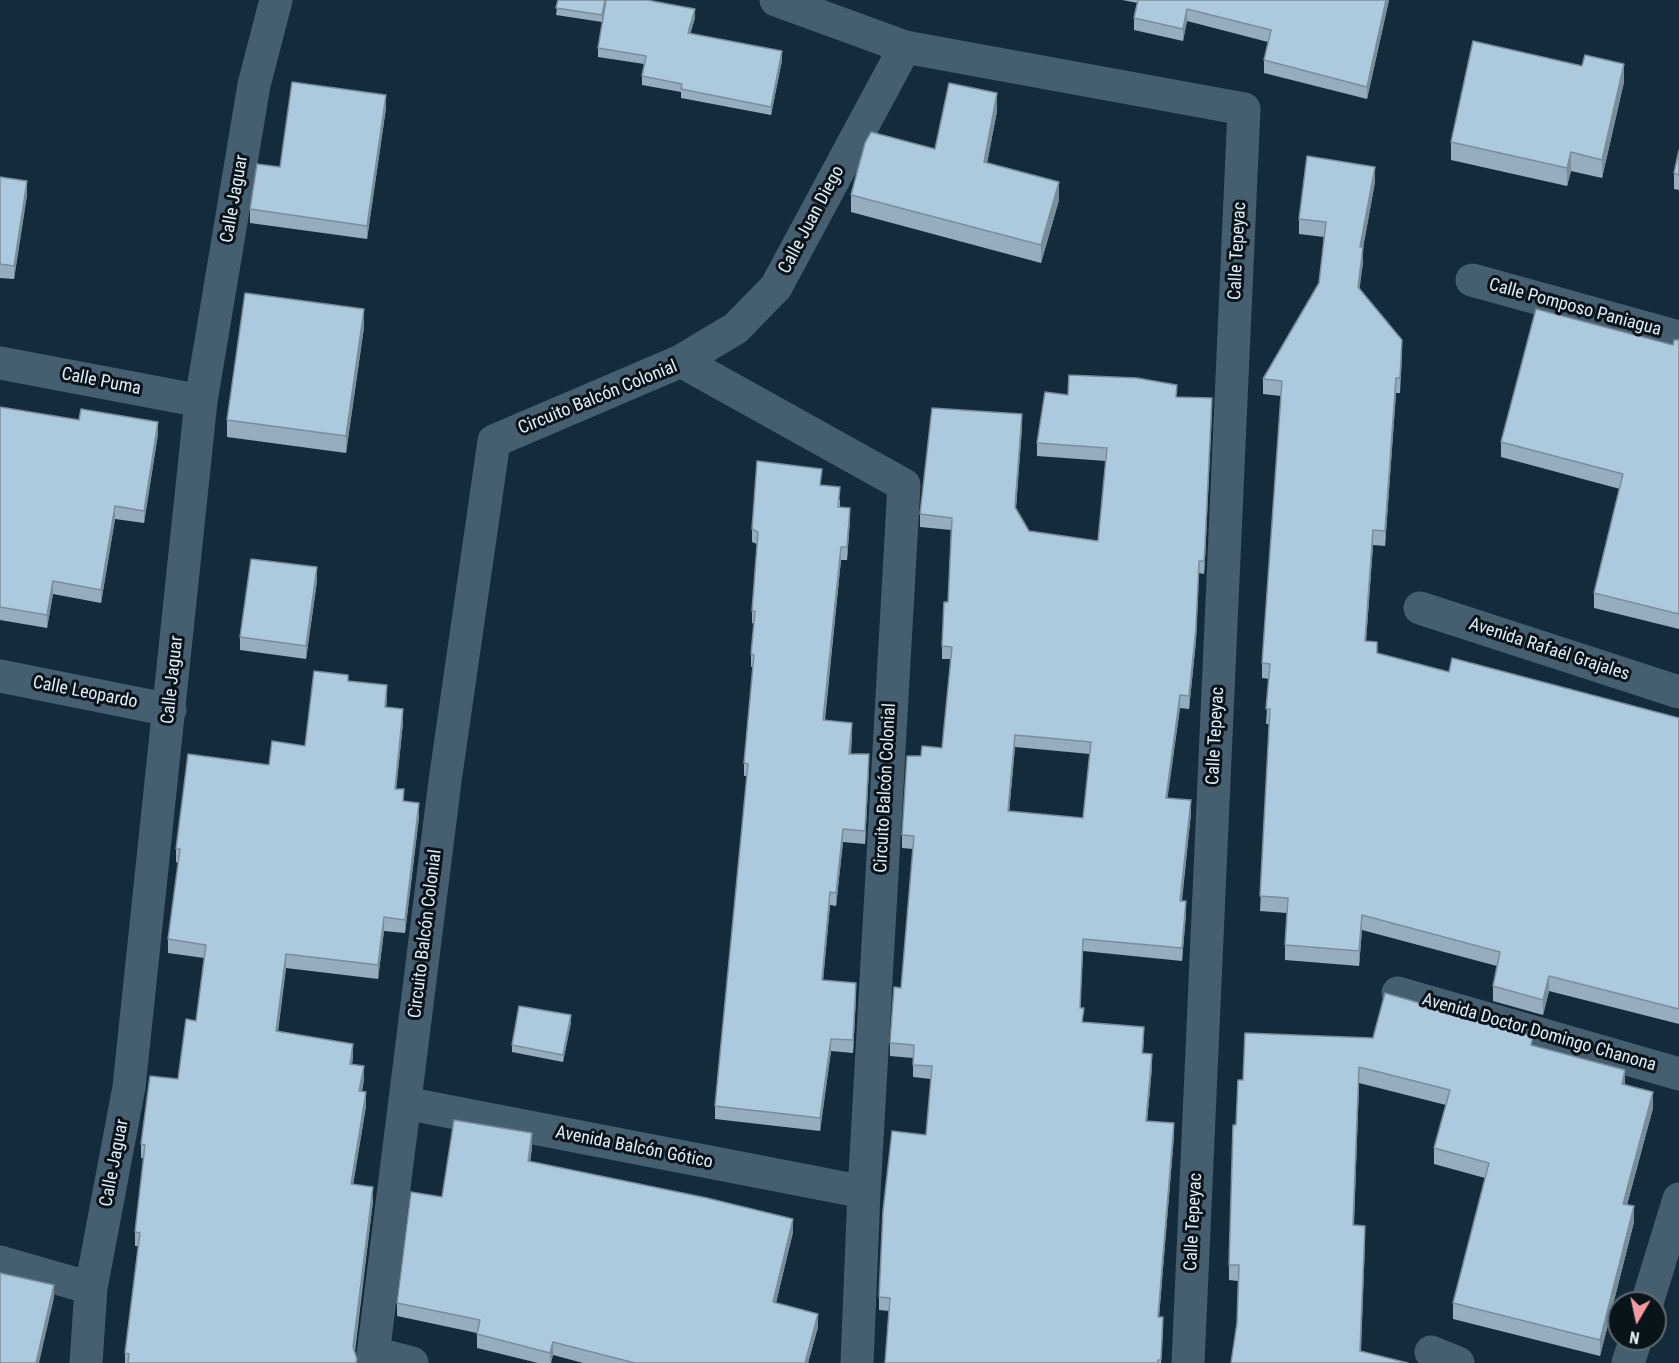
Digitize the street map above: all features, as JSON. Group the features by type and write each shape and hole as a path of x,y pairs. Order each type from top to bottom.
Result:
{"street":[{"name":"Calle Jaguar","path":"86,1363 91,1288 129,1087 201,401 254,85 276,0"},
{"path":"776,0 905,47"},
{"name":"Calle Tepeyac","path":"905,47 1244,109 1188,1363"},
{"name":"Calle Juan Diego","path":"681,361 736,328 776,287 905,47"},
{"name":"Calle Pomposo Paniagua","path":"1472,280 1679,337"},
{"name":"Circuito Balcón Colonial","path":"373,1358 445,781 494,441 681,361 904,485 864,1192 857,1363"},
{"name":"Calle Puma","path":"0,363 201,401"},
{"name":"Avenida Rafaél Grajales","path":"1420,608 1679,692"},
{"name":"Calle Leopardo","path":"0,676 170,710"},
{"name":"Avenida Doctor Domingo Chanona","path":"1398,993 1679,1074"},
{"name":"Avenida Balcón Gótico","path":"405,1103 864,1192"},
{"path":"1651,1291 1679,1199"},
{"path":"0,1262 91,1288"},
{"path":"373,1358 412,1363"}],"building":[{"path":"558,0 605,0 602,15 556,8"},
{"path":"606,0 647,0 695,9 688,33 782,51 771,107 681,89 682,84 642,76 646,56 598,48"},
{"path":"1138,0 1386,0 1367,87 1264,60 1271,30 1187,9 1183,29 1134,18"},
{"path":"1473,41 1582,66 1585,55 1624,64 1602,160 1571,152 1567,168 1451,142"},
{"path":"292,82 386,95 367,226 250,209 257,164 280,167"},
{"path":"949,83 997,93 984,162 1059,182 1041,245 851,195 865,143 871,132 935,149"},
{"path":"1679,150 1679,175 1674,173"},
{"path":"1307,156 1375,167 1360,247 1363,247 1358,287 1402,340 1400,378 1396,378 1385,531 1373,530 1365,641 1377,642 1377,653 1449,672 1452,658 1679,718 1679,1009 1549,976 1543,1000 1493,986 1500,952 1362,915 1359,951 1285,945 1288,898 1260,896 1270,709 1266,709 1270,664 1262,663 1282,381 1263,379 1319,283 1326,222 1299,219"},
{"path":"0,177 27,181 14,266 0,264"},
{"path":"245,293 364,309 346,436 227,420"},
{"path":"1536,309 1673,345 1674,340 1679,340 1679,614 1594,593 1623,474 1501,442"},
{"path":"1069,375 1137,378 1177,385 1176,397 1212,398 1204,561 1199,561 1196,628 1189,696 1180,695 1166,798 1191,800 1180,901 1186,901 1182,948 1083,939 1080,1008 1084,1008 1082,1022 1144,1027 1142,1053 1152,1054 1146,1121 1174,1123 1158,1317 1163,1317 1161,1360 1158,1360 1158,1363 885,1363 890,1298 879,1297 883,1211 892,1131 926,1135 932,1066 913,1065 914,1045 890,1043 894,987 901,988 914,836 902,835 907,756 921,756 922,746 942,748 952,647 942,646 944,602 948,602 952,518 920,514 932,408 1022,414 1015,507 1029,531 1098,541 1107,448 1037,443 1045,392 1068,395","holes":["1015,735 1091,742 1083,818 1008,811"]},
{"path":"0,407 79,420 81,409 158,422 144,511 115,506 101,590 53,581 47,615 0,607"},
{"path":"757,461 822,469 820,485 840,487 838,507 850,508 847,547 841,547 823,720 852,723 849,754 869,754 865,831 843,829 836,893 830,892 822,980 856,983 853,1040 831,1039 820,1118 715,1106 748,764 744,763 754,655 751,654 755,611 752,611 758,532 752,529"},
{"path":"251,559 317,567 306,646 240,637"},
{"path":"314,671 348,675 348,681 387,685 385,707 403,709 395,789 404,789 403,801 419,803 405,920 384,917 378,965 286,954 276,1031 353,1044 350,1064 364,1066 359,1091 366,1092 351,1184 373,1187 353,1347 356,1363 128,1363 129,1354 125,1353 140,1233 135,1232 145,1145 141,1144 150,1076 178,1079 186,1019 196,1021 206,945 168,939 180,849 176,849 188,754 269,765 272,741 305,746"},
{"path":"1385,993 1533,1036 1531,1045 1625,1070 1622,1084 1653,1092 1623,1204 1634,1206 1612,1291 1607,1291 1607,1312 1600,1340 1453,1303 1489,1163 1434,1148 1450,1090 1359,1067 1353,1225 1365,1226 1360,1351 1408,1363 1231,1363 1237,1323 1239,1265 1229,1265 1233,1125 1236,1125 1238,1080 1243,1080 1245,1033 1373,1038"},
{"path":"519,1006 571,1015 563,1055 512,1045"},
{"path":"454,1120 532,1133 528,1161 707,1198 793,1219 773,1302 818,1314 805,1363 635,1363 553,1342 550,1353 477,1334 480,1320 397,1303 411,1192 442,1197"},
{"path":"0,1273 54,1285 36,1363 0,1363"}]}
